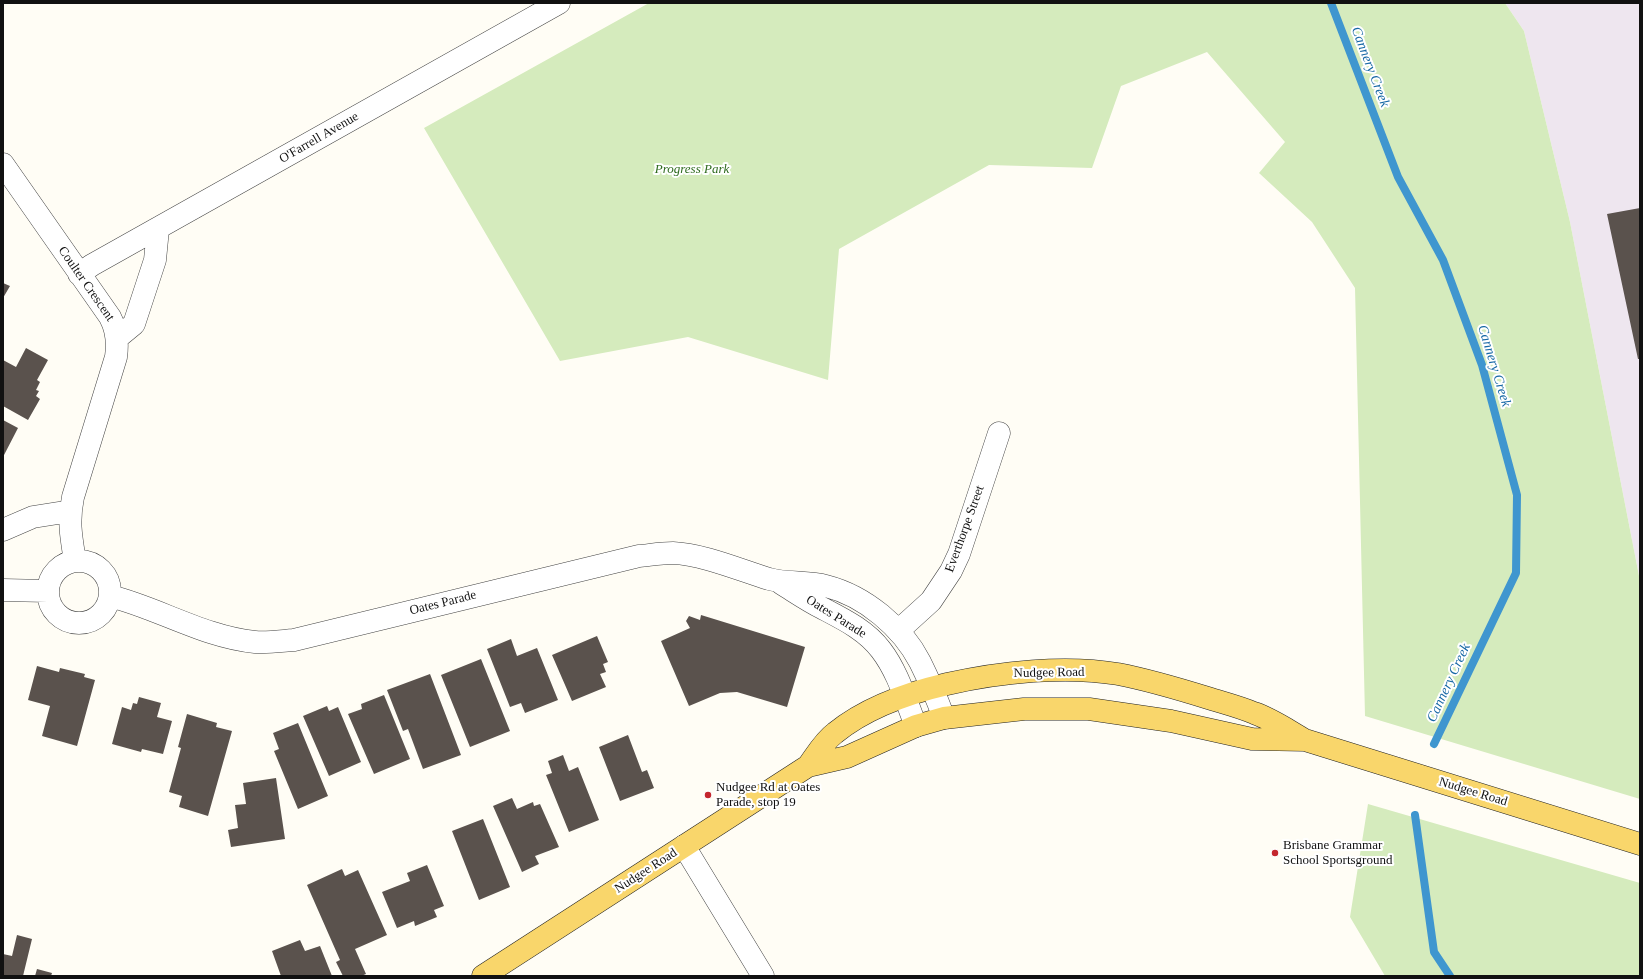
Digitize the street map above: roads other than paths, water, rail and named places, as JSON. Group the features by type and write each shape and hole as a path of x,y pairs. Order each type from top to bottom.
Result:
{"main road":[{"name":"Nudgee Road","path":"483,976 808,766 833,734 855,719 904,696 932,688 997,674 1067,670 1117,674 1164,684 1255,713 1305,740 1640,844"},
{"name":"Nudgee Road","path":"808,766 847,757 916,726 944,718 1024,709 1089,709 1171,721 1252,739 1305,740"}],"street":[{"name":"O'Farrell Avenue","path":"79,274 92,265 560,3"},
{"name":"Coulter Crescent","path":"3,164 110,317 115,327 117,338 116,358 71,511 70,532 75,561"},
{"path":"117,338 134,324 155,260 158,229"},
{"name":"Everthorpe Street","path":"898,631 931,601 951,572 959,554 999,433"},
{"path":"3,530 33,517 71,511"},
{"name":"Oates Parade","path":"110,596 220,634 249,641 274,642 294,640 527,583 652,555 673,553 689,555 780,582 825,586 846,593 880,613 898,631 920,661 944,718"},
{"path":"75,561 84,561 93,564 101,570 110,586 110,596 107,605 101,614 92,619 77,622 62,617 55,610 50,602 48,591 49,582 53,575 66,563 75,561"},
{"name":"Oates Parade","path":"780,582 821,608 840,616 871,639 881,650 890,664 916,726"},
{"path":"3,590 48,591"},
{"path":"684,846 763,976"}],"waterway":[{"name":"Cannery Creek","path":"1331,3 1398,177 1443,260 1482,365 1517,495 1516,573 1434,744"},
{"name":"Cannery Creek","path":"1415,815 1434,952 1450,976"}],"place":[{"name":"Nudgee Rd at Oates Parade, stop 19","path":"708,795"},
{"name":"Brisbane Grammar School Sportsground","path":"1275,853"}],"park label":[{"name":"Progress Park","path":"692,170"}]}
